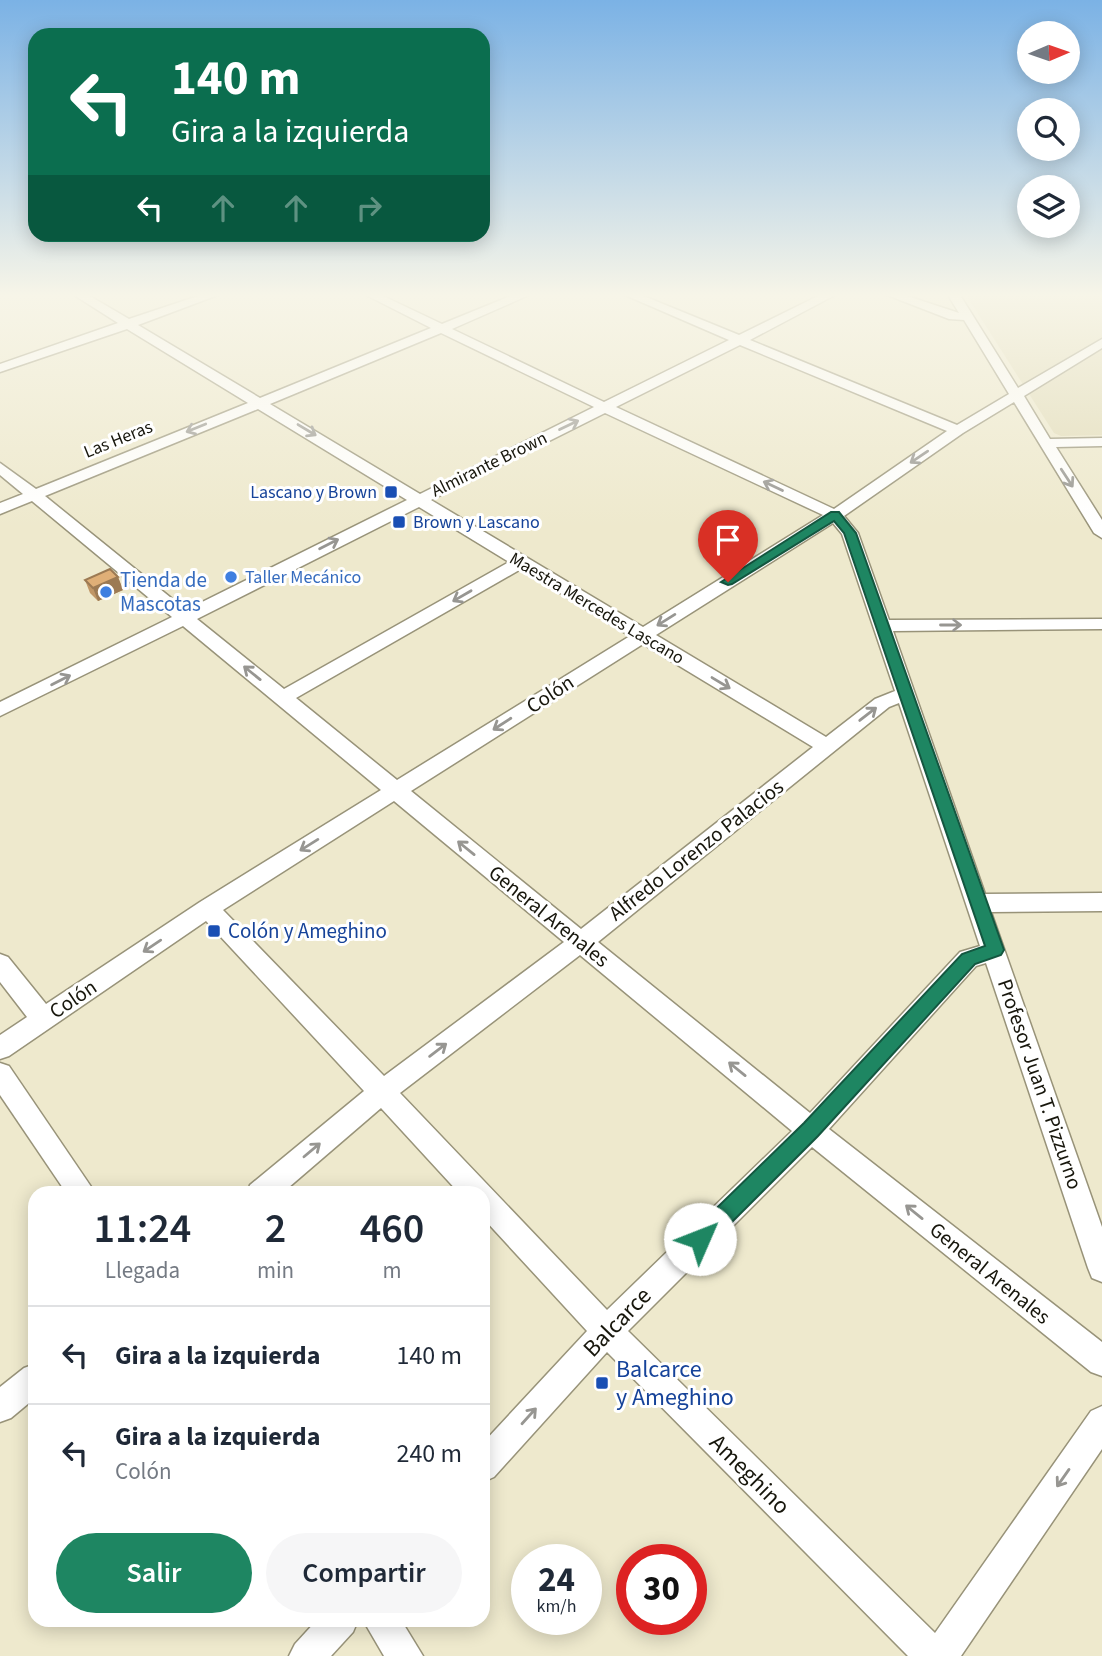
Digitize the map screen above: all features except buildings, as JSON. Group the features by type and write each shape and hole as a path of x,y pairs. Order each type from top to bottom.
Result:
{"street":[{"name":"Maestra Mercedes Lascano","path":"209,372 827,747"},
{"name":"Las Heras","path":"0,509 332,372"},
{"path":"533,372 835,515"},
{"name":"Almirante Brown","path":"0,710 419,498 675,372"},
{"path":"816,372 958,430"},
{"path":"1001,372 1102,533"},
{"name":"Colón","path":"0,1048 208,908 835,515 958,430 1054,372"},
{"path":"1045,443 1102,442"},
{"name":"General Arenales","path":"0,467 811,1130 1102,1361"},
{"name":"Profesor Juan T. Pizzurno","path":"835,515 850,533 883,626 1102,1268"},
{"path":"282,698 521,562"},
{"path":"883,626 1102,624"},
{"name":"Alfredo Lorenzo Palacios","path":"270,1186 383,1091 581,942 882,704 905,694"},
{"path":"978,903 1102,902"},
{"path":"208,908 472,1186"},
{"name":"Balcarce","path":"490,1458 607,1331 811,1130 968,959 995,950"},
{"path":"0,964 43,1019"},
{"path":"0,1074 77,1186"},
{"name":"Ameghino","path":"490,1206 607,1331 933,1656"},
{"path":"0,1408 28,1385"},
{"path":"940,1656 1102,1422"},
{"path":"307,1656 334,1627"},
{"path":"385,1627 405,1656"}],"shaded area":[{"path":"1015,372 1102,372 1102,435 1061,436 1054,433"}],"place":[{"name":"Lascano y Brown","path":"391,492"},
{"name":"Brown y Lascano","path":"399,522"},
{"name":"Taller Mecánico","path":"231,577"},
{"name":"Tienda de Mascotas","path":"106,592"},
{"name":"Colón y Ameghino","path":"214,931"},
{"name":"Balcarce y Ameghino","path":"602,1383"}],"route":[{"path":"700,1239 811,1130 968,959 995,950 850,533 843,523 835,515 728,582"}]}
